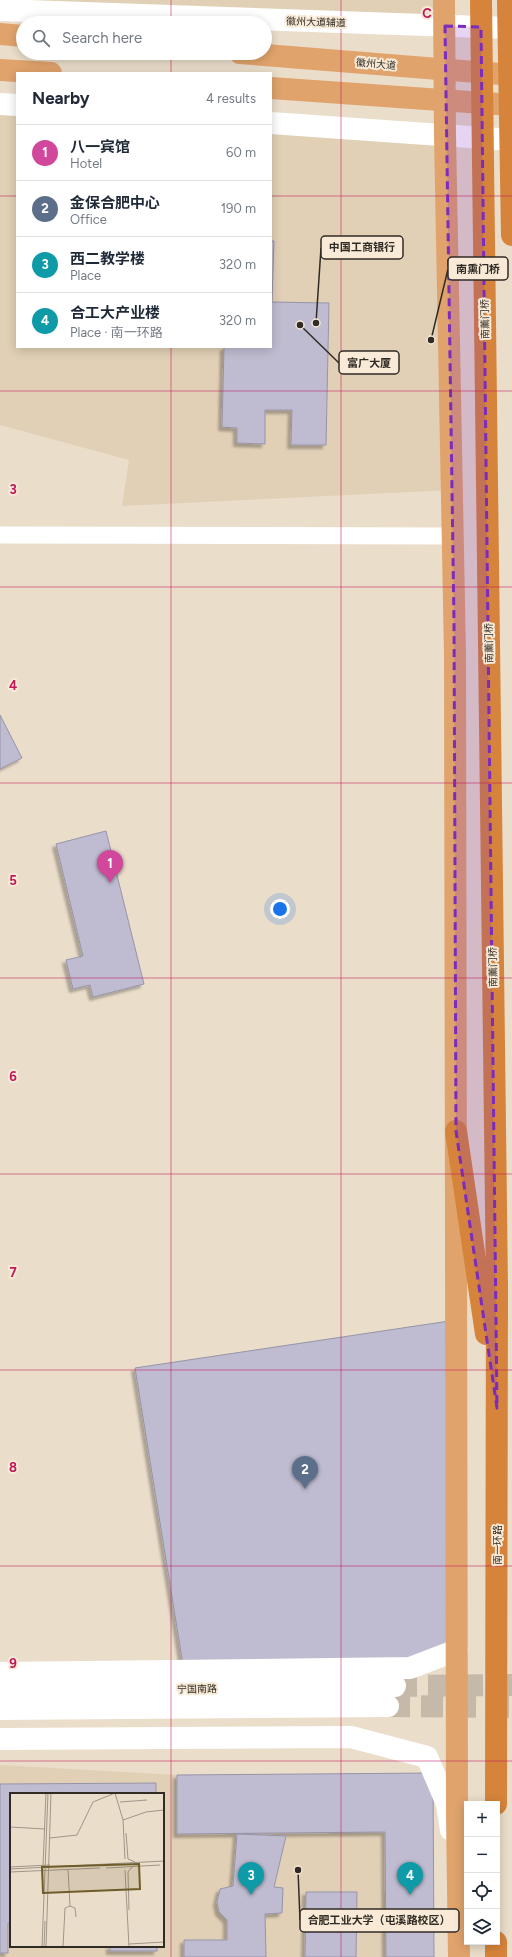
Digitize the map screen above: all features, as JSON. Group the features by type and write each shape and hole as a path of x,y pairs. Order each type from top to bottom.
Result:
{"highway":[{"name":"南薰门桥","path":"481,0 497,1287"},
{"path":"508,0 512,235"},
{"path":"456,1131 497,1408"},
{"name":"南一环路","path":"496,1801 497,1287"},
{"path":"496,1945 496,1957"}],"main road":[{"path":"444,0 446,69 444,100 455,667 456,1650 459,1957"},
{"name":"徽州大道辅道","path":"0,10 167,16"},
{"name":"徽州大道辅道","path":"272,20 512,28"},
{"path":"0,34 16,35"},
{"name":"徽州大道","path":"272,55 512,75"},
{"path":"0,70 34,72"},
{"path":"272,88 512,105"},
{"path":"0,104 16,105"},
{"path":"272,123 512,140"},
{"path":"0,1673 410,1668 456,1650"},
{"name":"宁国南路","path":"0,1692 395,1686"},
{"name":"宁国南路","path":"0,1709 388,1706"},
{"path":"0,1739 351,1737 427,1757 447,1804 457,1865"}],"street":[{"path":"0,535 453,536"}],"highlighted area":[{"path":"445,26 481,27 497,1408 456,1131 454,622"}],"shaded area":[{"path":"28,0 444,0 445,26"},
{"path":"0,104 16,105 16,348 272,348 272,123 445,135 452,490 122,506 129,460 0,425"},
{"path":"0,1765 177,1775 433,1773 434,1957 0,1957"}],"building":[{"path":"272,241 274,241 272,302"},
{"path":"272,302 329,303 326,445 291,445 292,410 265,410 265,444 237,443 237,428 222,427 224,348 272,348"},
{"path":"0,715 22,758 0,769"},
{"path":"106,831 144,984 93,997 90,985 73,989 66,960 83,956 56,844"},
{"path":"456,1320 457,1650 410,1668 184,1671 135,1368"},
{"path":"433,1773 434,1957 386,1957 385,1832 177,1834 177,1775"},
{"path":"156,1783 156,1793 10,1793 10,1923 8,1923 8,1953 0,1953 0,1784"},
{"path":"237,1834 286,1836 274,1887 283,1888 282,1913 265,1914 266,1957 184,1957 184,1940 227,1940 227,1920 219,1912 217,1902 220,1889 233,1886"},
{"path":"306,1892 357,1892 356,1957 305,1957"},
{"path":"110,1947 157,1947 157,1951 110,1951"}],"tunnel":[{"path":"395,1686 512,1685"},
{"path":"388,1706 512,1707"}],"place":[{"name":"中国工商银行","path":"316,323"},
{"name":"富广大厦","path":"300,325"},
{"name":"南熏门桥","path":"431,340"},
{"name":"八一宾馆","path":"110,883"},
{"name":"金保合肥中心","path":"305,1489"},
{"name":"合肥工业大学（屯溪路校区）","path":"298,1870"},
{"name":"西二教学楼","path":"251,1895"},
{"name":"合工大产业楼","path":"410,1895"}]}
